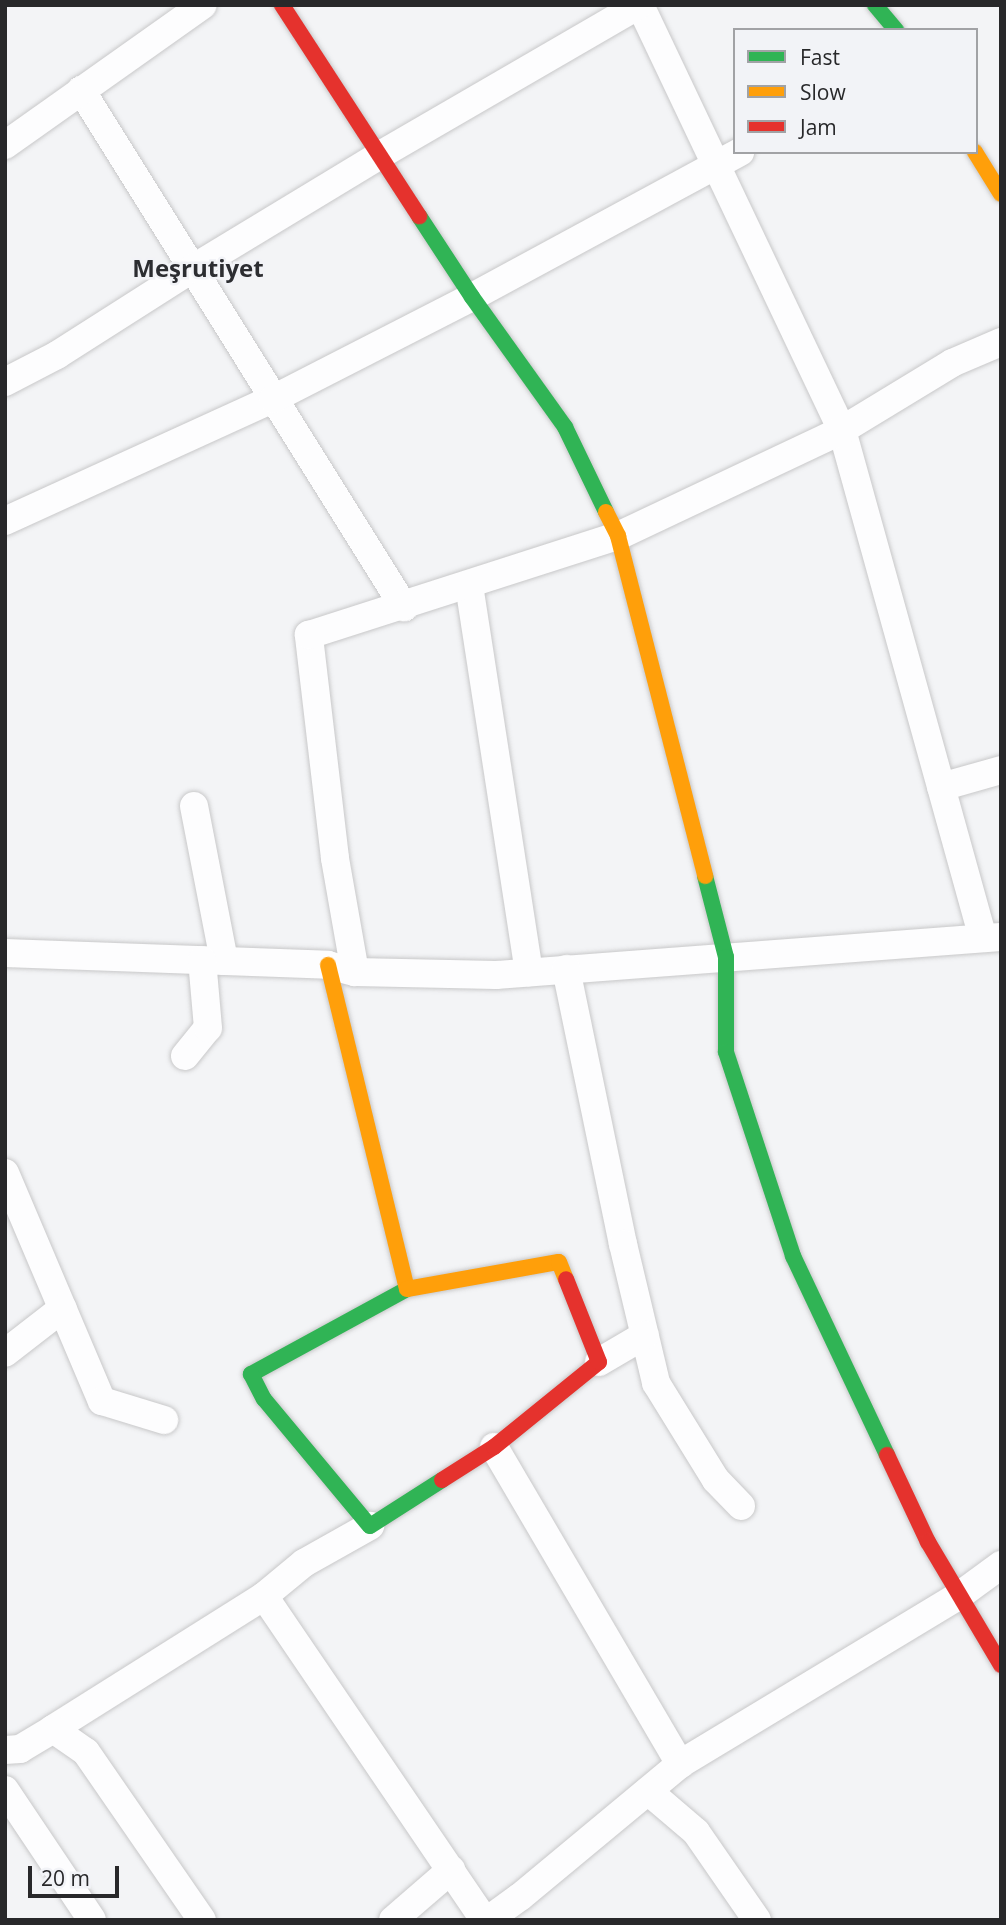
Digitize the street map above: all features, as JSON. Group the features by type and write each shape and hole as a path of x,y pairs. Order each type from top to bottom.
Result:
{"street":[{"path":"5,145 202,5"},
{"path":"282,5 472,297 565,426 618,536 726,957 726,1052 793,1256 928,1542 1001,1665"},
{"path":"5,382 57,355 380,155 639,5 728,159 842,430 941,787 992,938 529,972 342,969 5,953"},
{"path":"875,5 894,28"},
{"path":"81,90 404,607"},
{"path":"976,154 1001,194"},
{"path":"5,521 273,399 472,297 728,159"},
{"path":"407,1289 342,969 335,858 309,635 404,607 618,536 842,430 952,363 1001,342"},
{"path":"469,585 529,972"},
{"path":"941,787 1001,770"},
{"path":"185,1056 208,1028 213,961 194,806"},
{"path":"566,969 656,1383 716,1480 741,1506"},
{"path":"7,1182 102,1401 164,1420"},
{"path":"370,1526 264,1399 251,1374 407,1289 559,1262 599,1362"},
{"path":"5,1353 63,1308"},
{"path":"5,1750 20,1749 53,1729 264,1596 304,1563 370,1526 494,1447 599,1362 645,1335"},
{"path":"494,1447 680,1764"},
{"path":"264,1596 486,1920 520,1898 680,1764 960,1595 1001,1565"},
{"path":"53,1729 86,1752 202,1920"},
{"path":"5,1790 92,1920"},
{"path":"648,1791 696,1832 757,1920"},
{"path":"393,1920 451,1870"}],"traffic: fast":[{"path":"875,5 894,28"},
{"path":"419,216 472,297 565,427 606,512"},
{"path":"705,876 726,957 726,1052 793,1256 887,1455"},
{"path":"407,1289 251,1374 264,1399 370,1526 442,1480"}],"traffic: slow":[{"path":"976,154 1001,194"},
{"path":"606,512 618,536 705,876"},
{"path":"328,965 407,1289 559,1262 566,1279"}],"traffic: jam":[{"path":"282,5 419,216"},
{"path":"442,1480 494,1447 599,1362 566,1279"},
{"path":"887,1455 928,1542 1001,1665"}],"district":[{"name":"Meşrutiyet","path":"198,268"}]}
